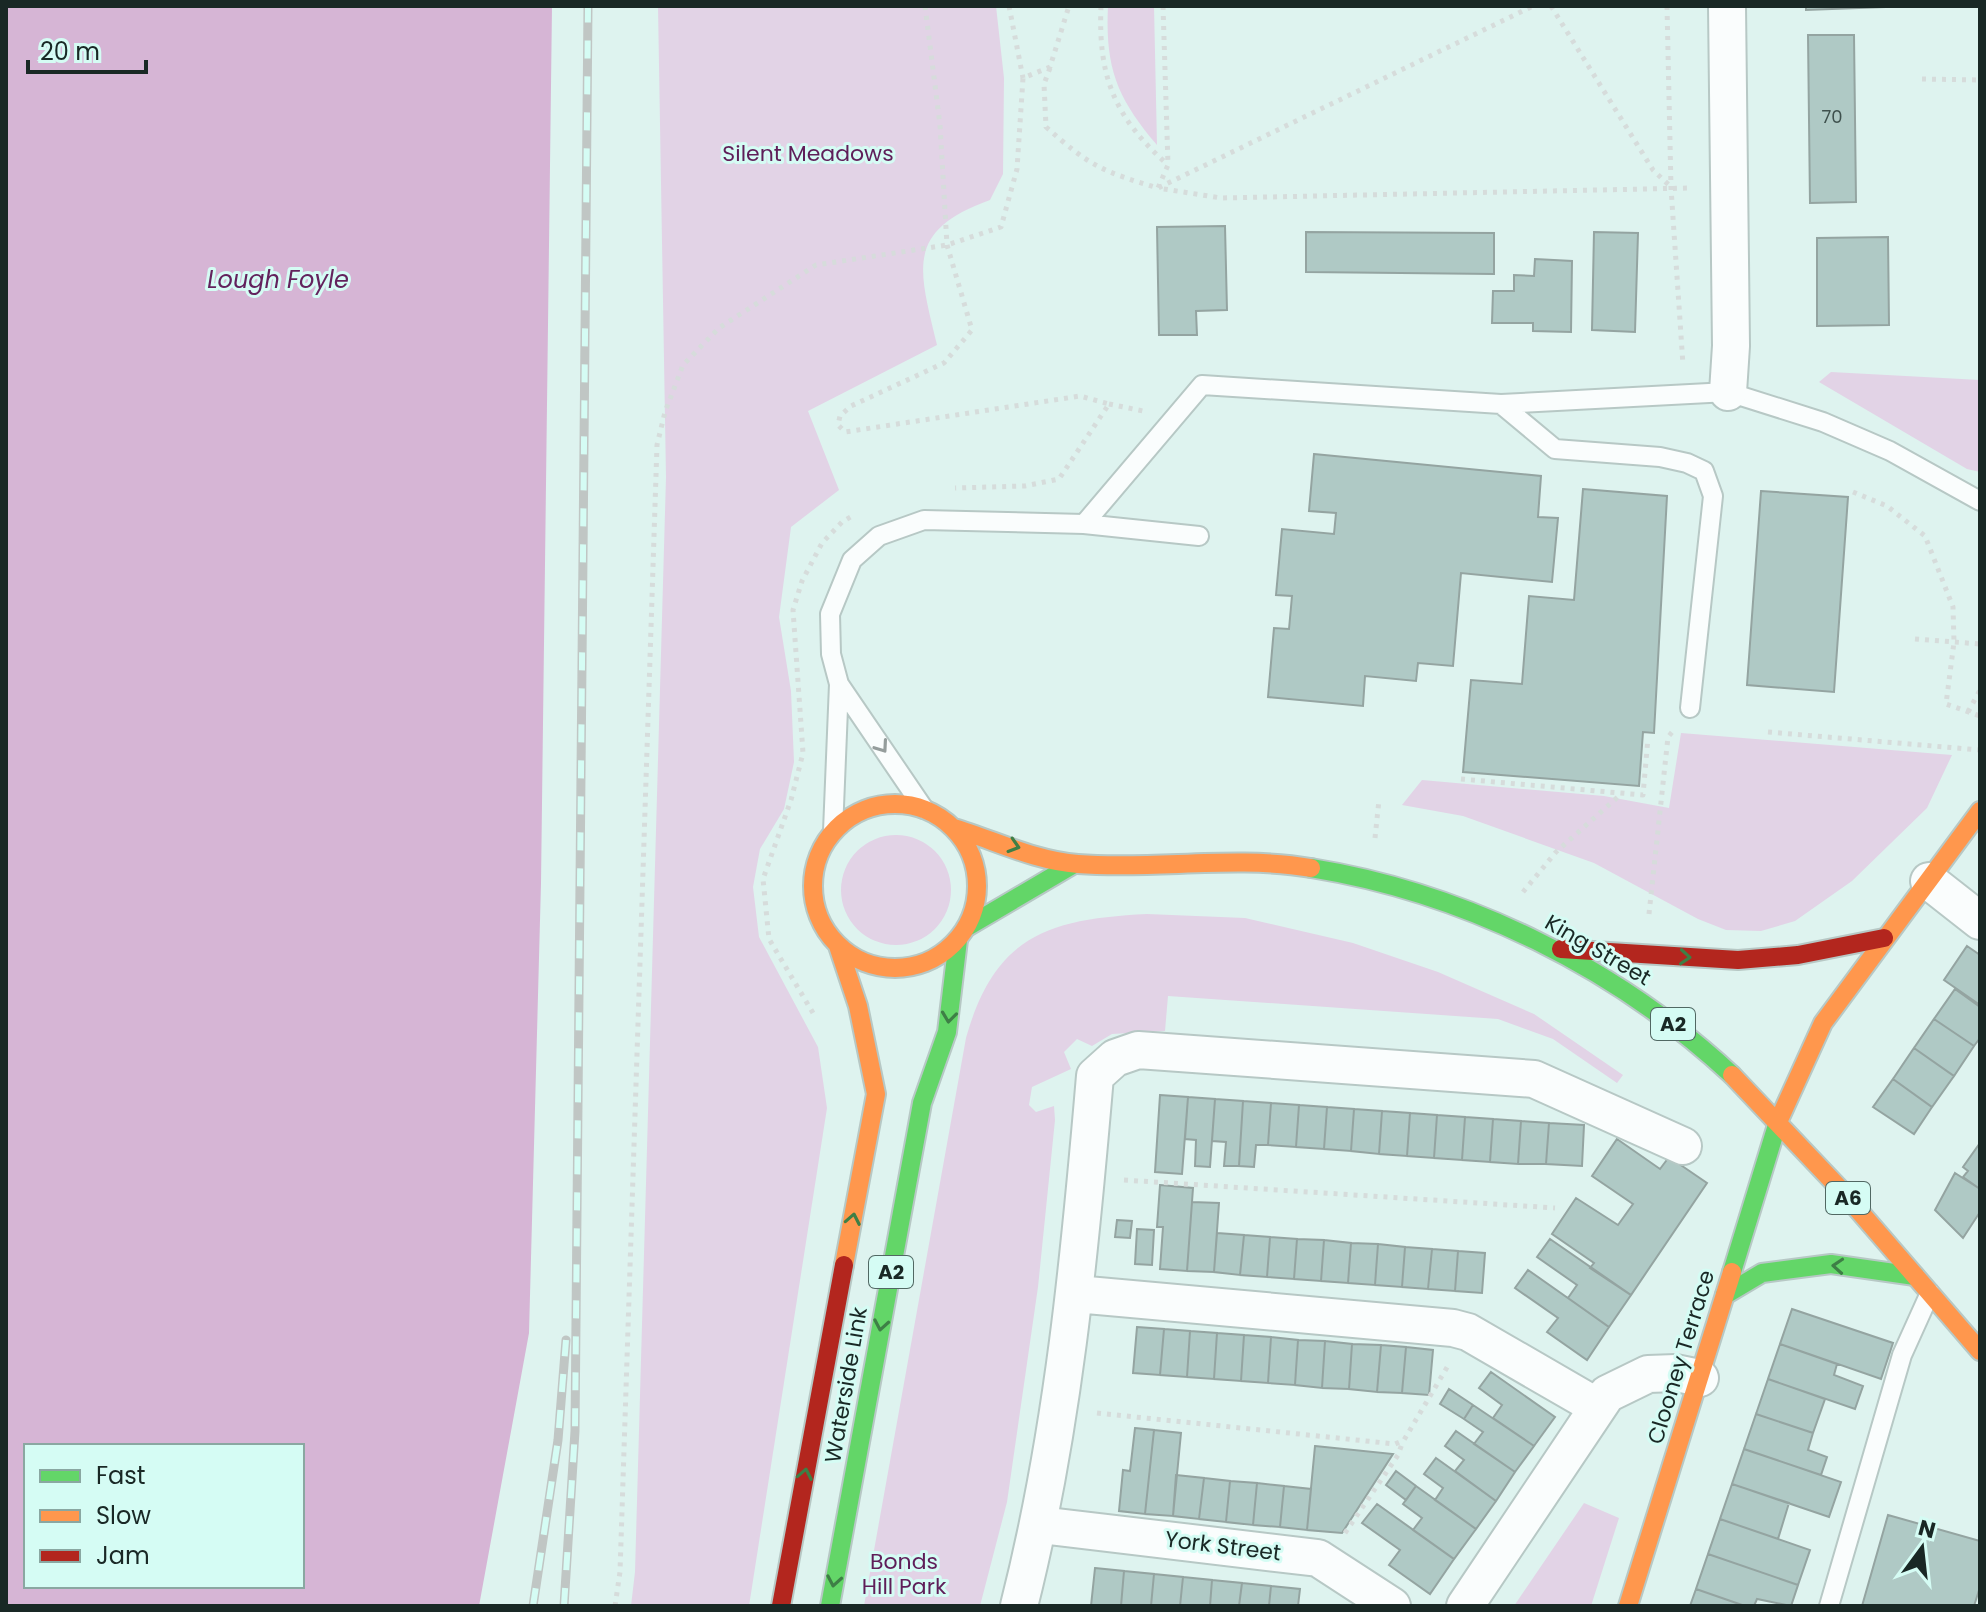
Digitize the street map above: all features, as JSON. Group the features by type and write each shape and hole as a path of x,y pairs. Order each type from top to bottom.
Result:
{"main road":[{"name":"Waterside Link","path":"781,1606 876,1094 858,1006 838,946 821,921 812,895 815,862 833,831 847,818 873,806 906,804 924,809 954,828 971,854 978,882 976,903 962,933 947,1032 922,1103 830,1606"},
{"path":"1778,1122 1823,1023 1980,811"},
{"name":"King Street","path":"954,828 1074,864 1220,861 1301,866 1445,899 1551,948 1641,1001 1691,1037 1778,1122"},
{"name":"King Street","path":"962,933 1074,864"},
{"name":"A2","path":"838,946 865,963 905,968 938,956 962,933"},
{"path":"1551,948 1738,960 1798,955 1884,938"},
{"name":"A6","path":"1778,1122 1980,1351"},
{"name":"Clooney Terrace","path":"1628,1606 1778,1122"},
{"path":"1725,1295 1762,1273 1831,1264 1915,1276"}],"street":[{"path":"1727,6 1731,346 1728,392"},
{"path":"1929,881 1980,921"},
{"path":"1019,1606 1040,1525 1076,1294 1095,1076 1115,1058 1138,1050 1534,1079 1683,1146"},
{"path":"1076,1294 1468,1332 1596,1406"},
{"path":"1465,1606 1596,1406 1623,1384 1648,1374 1676,1373 1700,1378"},
{"name":"York Street","path":"1040,1525 1318,1558 1392,1606"}],"lane":[{"path":"1084,524 1202,385 1501,404 1728,392 1823,422 1890,451 1980,501"},
{"path":"1501,404 1555,449 1660,457 1687,463 1704,471 1713,496 1690,708"},
{"path":"833,831 839,684 831,654 830,614 852,560 879,536 924,520 1084,524 1199,536"},
{"path":"839,684 924,809"},
{"path":"1829,1606 1902,1355 1930,1293"}],"path":[{"path":"615,1606 621,1556 657,445 665,412 683,365 719,328 816,265 947,245 1001,227 1017,169 1023,78 1009,6"},
{"path":"1069,6 1044,84 1046,127 1101,171 1158,188 1221,198 1729,189"},
{"path":"1101,6 1099,45 1107,85 1125,119 1168,165"},
{"path":"1158,188 1168,165 1163,6"},
{"path":"1158,188 1533,6"},
{"path":"1551,6 1653,170 1671,188"},
{"path":"1667,6 1671,188 1684,395"},
{"path":"1023,78 1050,67"},
{"path":"1922,79 1980,80"},
{"path":"1853,492 1887,506 1925,536 1953,607 1954,642 1946,704 1980,716"},
{"path":"1915,639 1980,644"},
{"path":"1968,712 1980,690"},
{"path":"1644,954 1668,737 1690,708"},
{"path":"1768,732 1980,750"},
{"path":"1461,779 1643,795 1648,738"},
{"path":"1496,923 1556,852 1621,794"},
{"path":"1087,1177 1555,1208"},
{"path":"1325,1562 1398,1455 1468,1332"},
{"path":"1056,1408 1395,1444 1404,1440"}],"green space":[{"name":"Silent Meadows","path":"658,6 996,6 1004,78 1003,174 990,200 962,212 943,225 931,239 924,256 926,295 937,345 808,411 839,490 791,527 779,617 791,691 794,762 784,809 760,849 753,887 759,937 818,1047 827,1108 749,1606 631,1606 635,1572 666,477"},
{"path":"1108,6 1154,6 1157,145 1132,112 1116,81 1109,47"},
{"path":"1831,372 1980,380 1980,472 1967,469 1819,382"},
{"path":"1681,733 1952,755 1927,808 1852,881 1795,921 1761,931 1726,930 1698,919 1594,863 1463,816 1402,805 1422,780 1604,796 1669,808"},
{"path":"896,835 917,839 935,851 947,869 951,890 947,911 935,929 917,941 896,945 875,941 857,929 845,911 841,890 845,869 857,851 875,839"},
{"name":"Bonds Hill Park","path":"1147,914 1245,918 1353,943 1438,972 1534,1014 1623,1075 1617,1083 1553,1039 1498,1019 1168,996 1165,1031 1112,1034 1092,1046 1077,1039 1064,1052 1071,1069 1032,1087 1029,1105 1036,1112 1054,1106 1055,1120 1038,1287 1007,1502 980,1606 864,1606 966,1038 978,1003 993,976 1010,955 1031,939 1054,928 1081,921"},
{"path":"1584,1503 1619,1518 1591,1606 1514,1606"}],"water":[{"name":"Lough Foyle","path":"6,6 552,6 541,883 529,1333 479,1606 6,1606"}],"building":[{"path":"1806,6 1885,6 1885,7 1806,10"},
{"path":"1808,35 1854,35 1856,202 1810,203"},
{"path":"1225,226 1227,310 1196,311 1197,335 1159,335 1157,227"},
{"path":"1306,232 1494,233 1494,274 1306,272"},
{"path":"1594,232 1638,233 1635,332 1592,330"},
{"path":"1888,237 1889,325 1817,326 1817,238"},
{"path":"1535,259 1572,261 1571,332 1533,331 1533,323 1492,323 1493,291 1514,291 1514,275 1534,276"},
{"path":"1314,454 1541,476 1538,517 1558,518 1552,582 1461,573 1453,666 1418,663 1416,681 1365,676 1363,706 1268,697 1274,628 1289,629 1292,596 1276,595 1282,529 1334,534 1336,513 1309,511"},
{"path":"1583,489 1667,496 1654,733 1643,732 1639,786 1463,772 1471,680 1522,684 1529,596 1574,600"},
{"path":"1761,491 1848,497 1834,692 1747,685"},
{"path":"1967,946 1980,955 1980,1005 1944,980"},
{"path":"1955,989 1980,1007 1980,1038 1974,1046 1934,1019"},
{"path":"1934,1019 1974,1046 1954,1076 1914,1048"},
{"path":"1914,1048 1954,1076 1932,1107 1893,1079"},
{"path":"1893,1079 1932,1107 1914,1134 1873,1107"},
{"path":"1160,1095 1188,1097 1182,1174 1155,1172"},
{"path":"1188,1097 1215,1099 1210,1167 1195,1166 1196,1140 1185,1139"},
{"path":"1215,1099 1243,1101 1239,1166 1224,1166 1226,1142 1212,1141"},
{"path":"1243,1101 1271,1103 1268,1145 1256,1145 1254,1167 1239,1166"},
{"path":"1271,1103 1299,1105 1296,1147 1268,1145"},
{"path":"1299,1105 1327,1107 1324,1149 1296,1147"},
{"path":"1327,1107 1354,1109 1351,1151 1324,1149"},
{"path":"1354,1109 1382,1111 1379,1154 1351,1151"},
{"path":"1382,1111 1410,1113 1407,1156 1379,1154"},
{"path":"1410,1113 1437,1115 1434,1158 1407,1156"},
{"path":"1437,1115 1465,1117 1462,1160 1434,1158"},
{"path":"1465,1117 1493,1119 1490,1162 1462,1160"},
{"path":"1493,1119 1521,1121 1518,1164 1490,1162"},
{"path":"1521,1121 1549,1123 1546,1164 1518,1164"},
{"path":"1549,1123 1584,1125 1582,1166 1546,1164"},
{"path":"1617,1139 1660,1169 1669,1157 1707,1183 1631,1295 1590,1268 1594,1263 1552,1234 1576,1198 1618,1225 1633,1204 1592,1176"},
{"path":"1980,1143 1980,1189 1963,1177 1968,1171 1963,1167"},
{"path":"1955,1173 1980,1189 1980,1212 1963,1238 1935,1210"},
{"path":"1160,1185 1193,1188 1187,1271 1160,1269 1163,1227 1157,1227"},
{"path":"1192,1202 1219,1203 1214,1272 1187,1271"},
{"path":"1117,1220 1132,1221 1130,1238 1115,1237"},
{"path":"1137,1229 1154,1230 1152,1265 1135,1264"},
{"path":"1217,1233 1244,1235 1240,1275 1214,1272"},
{"path":"1244,1235 1270,1237 1267,1277 1240,1275"},
{"path":"1270,1237 1297,1239 1294,1279 1267,1277"},
{"path":"1297,1239 1324,1240 1321,1281 1294,1279"},
{"path":"1550,1239 1631,1295 1609,1327 1568,1298 1577,1285 1537,1257"},
{"path":"1324,1240 1351,1243 1348,1283 1321,1281"},
{"path":"1351,1243 1378,1244 1375,1285 1348,1283"},
{"path":"1378,1244 1405,1247 1402,1287 1375,1285"},
{"path":"1405,1247 1432,1249 1428,1289 1402,1287"},
{"path":"1432,1249 1458,1251 1455,1291 1428,1289"},
{"path":"1458,1251 1485,1253 1482,1293 1455,1291"},
{"path":"1528,1270 1609,1327 1587,1360 1547,1332 1558,1318 1515,1288"},
{"path":"1792,1309 1893,1343 1881,1379 1780,1344"},
{"path":"1137,1327 1164,1329 1160,1375 1133,1373"},
{"path":"1164,1329 1190,1331 1187,1377 1160,1375"},
{"path":"1190,1331 1217,1333 1214,1379 1187,1377"},
{"path":"1217,1333 1244,1335 1241,1381 1214,1379"},
{"path":"1244,1335 1271,1337 1268,1383 1241,1381"},
{"path":"1271,1337 1298,1340 1295,1385 1268,1383"},
{"path":"1298,1340 1325,1341 1322,1388 1295,1385"},
{"path":"1325,1341 1352,1344 1349,1389 1322,1388"},
{"path":"1352,1344 1381,1345 1377,1392 1349,1389"},
{"path":"1780,1344 1837,1364 1834,1375 1863,1386 1855,1409 1768,1379"},
{"path":"1381,1345 1406,1347 1402,1393 1377,1392"},
{"path":"1406,1347 1433,1350 1429,1395 1402,1393"},
{"path":"1491,1372 1555,1417 1534,1446 1493,1418 1502,1405 1479,1388"},
{"path":"1768,1379 1825,1399 1813,1433 1756,1414"},
{"path":"1449,1389 1473,1405 1464,1419 1440,1404"},
{"path":"1473,1405 1534,1446 1515,1472 1474,1444 1483,1432 1464,1419"},
{"path":"1756,1414 1813,1433 1808,1450 1827,1457 1821,1475 1744,1449"},
{"path":"1135,1428 1154,1430 1145,1514 1119,1511 1123,1470 1130,1471"},
{"path":"1154,1430 1181,1433 1173,1516 1145,1514"},
{"path":"1456,1431 1515,1472 1496,1501 1455,1471 1464,1460 1445,1446"},
{"path":"1315,1446 1393,1454 1342,1533 1307,1530"},
{"path":"1744,1449 1841,1482 1829,1517 1732,1484"},
{"path":"1436,1458 1496,1501 1476,1529 1435,1500 1443,1488 1424,1474"},
{"path":"1396,1471 1416,1486 1406,1500 1386,1485"},
{"path":"1176,1475 1204,1478 1199,1519 1173,1516"},
{"path":"1204,1478 1230,1481 1226,1522 1199,1519"},
{"path":"1230,1481 1257,1483 1253,1525 1226,1522"},
{"path":"1257,1483 1284,1486 1280,1527 1253,1525"},
{"path":"1732,1484 1789,1503 1778,1539 1720,1519"},
{"path":"1284,1486 1311,1489 1307,1530 1280,1527"},
{"path":"1416,1486 1476,1529 1454,1559 1413,1530 1422,1518 1403,1504"},
{"path":"1377,1504 1454,1559 1430,1594 1389,1565 1400,1550 1362,1523"},
{"path":"1888,1515 1980,1541 1980,1587 1974,1606 1862,1606"},
{"path":"1720,1519 1810,1550 1798,1585 1708,1554"},
{"path":"1708,1554 1798,1585 1791,1606 1757,1599 1754,1606 1745,1606 1696,1589"},
{"path":"1095,1568 1124,1571 1121,1606 1091,1606"},
{"path":"1124,1571 1154,1574 1151,1606 1121,1606"},
{"path":"1154,1574 1183,1577 1180,1606 1151,1606"},
{"path":"1183,1577 1212,1580 1210,1606 1180,1606"},
{"path":"1212,1580 1242,1583 1239,1606 1210,1606"},
{"path":"1242,1583 1271,1586 1269,1606 1239,1606"},
{"path":"1271,1586 1300,1589 1298,1606 1269,1606"},
{"path":"1696,1589 1745,1606 1690,1606"}],"railway":[{"path":"564,1606 575,1431 588,6"},
{"path":"533,1606 558,1440 566,1340"}],"traffic: fast":[{"path":"967,927 1074,864"},
{"path":"1311,868 1426,896 1482,916 1536,941 1640,1001 1732,1075"},
{"path":"830,1606 922,1103 947,1032 958,940"},
{"path":"1732,1272 1778,1122"},
{"path":"1725,1295 1762,1273 1831,1264 1915,1276"}],"traffic: slow":[{"path":"895,804 927,810 953,828 971,854 977,886 971,918 953,944 927,962 895,968 863,962 837,944 819,918 813,886 819,854 837,828 863,810 895,804"},
{"path":"1778,1122 1823,1023 1980,811"},
{"path":"954,828 1030,854 1078,864 1253,863 1311,868"},
{"path":"838,946 858,1006 876,1094 844,1265"},
{"path":"1732,1075 1841,1190 1980,1351"},
{"path":"1628,1606 1732,1272"}],"traffic: jam":[{"path":"1561,949 1738,960 1798,955 1884,938"},
{"path":"781,1606 844,1265"}]}
